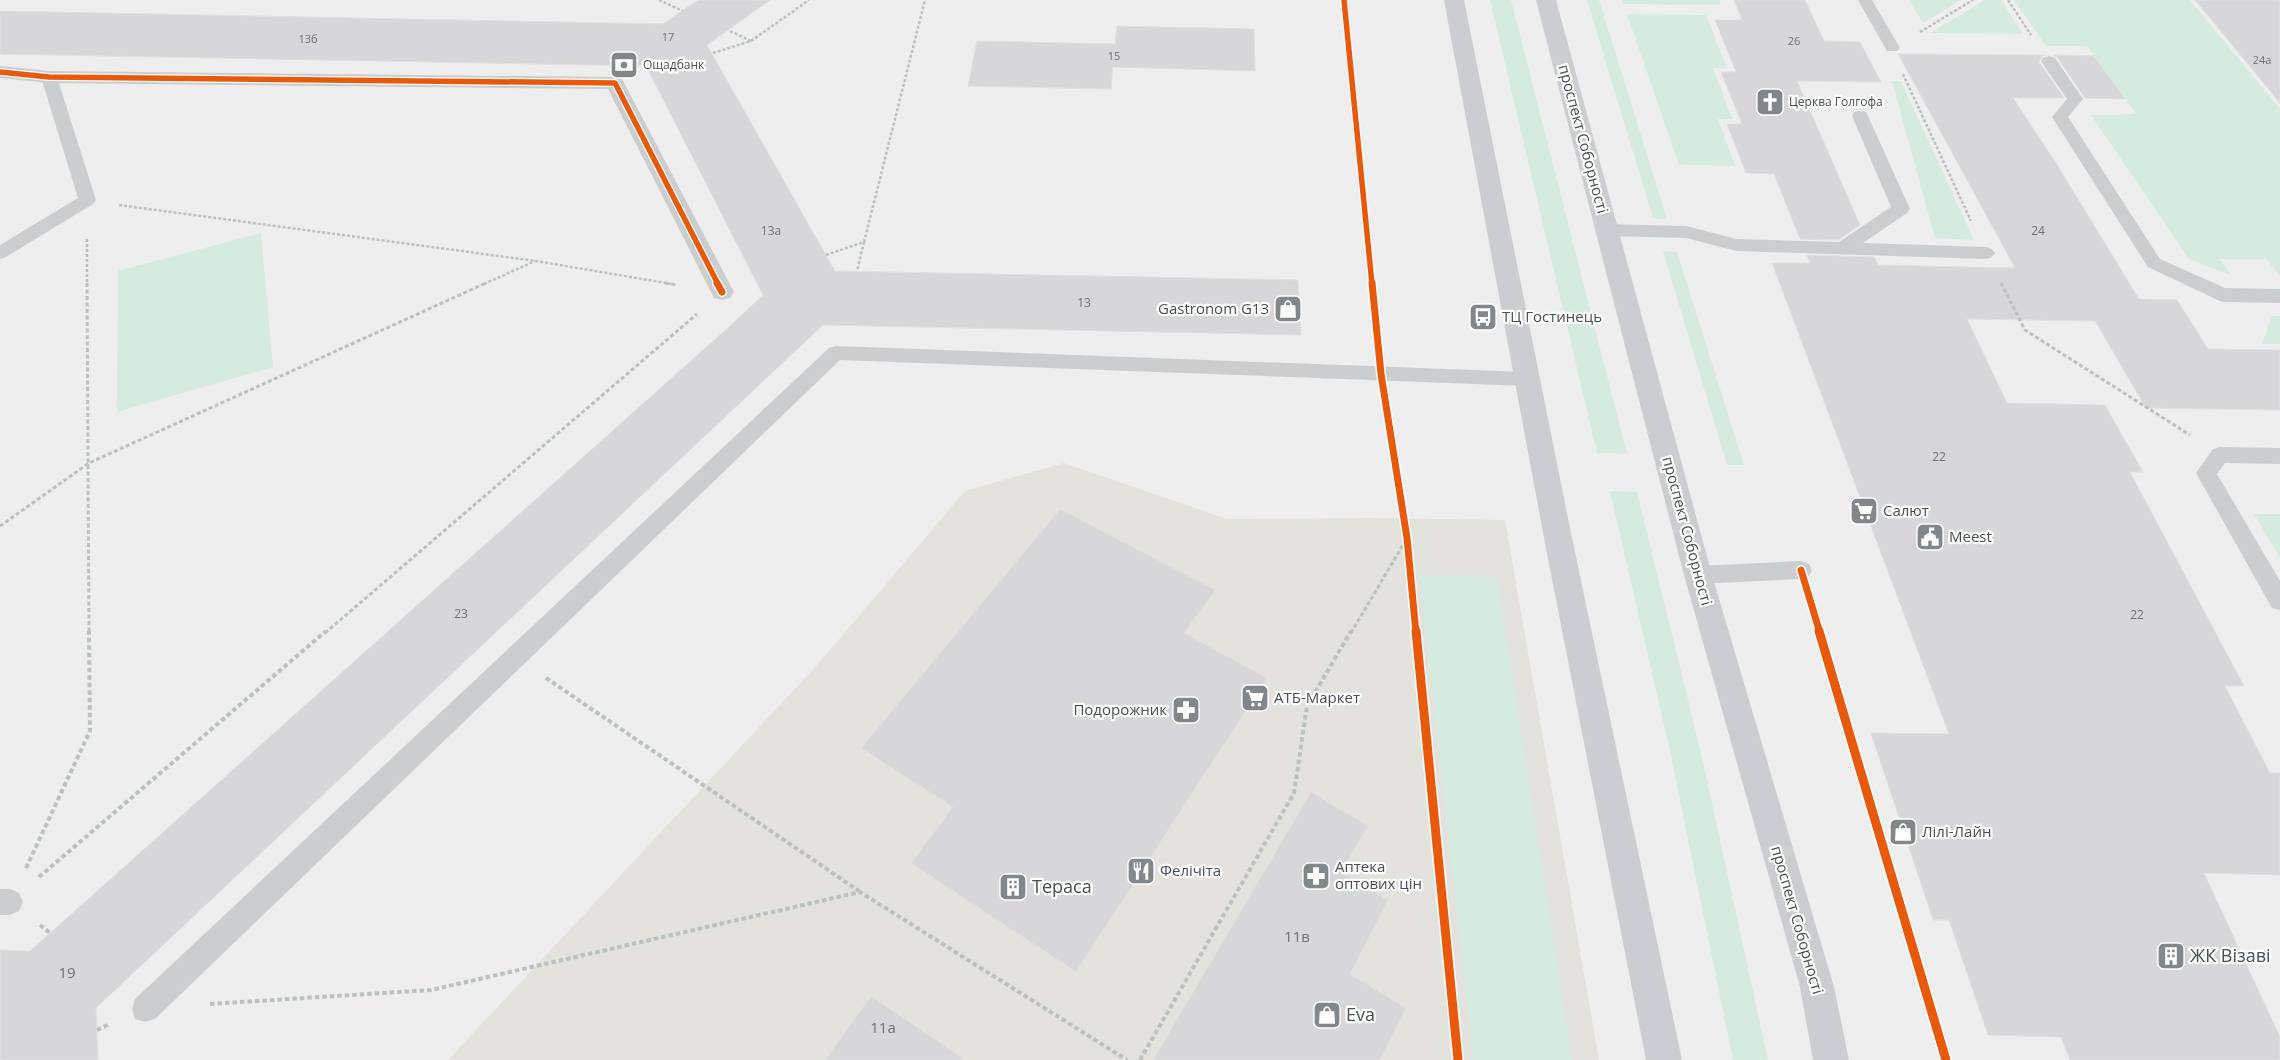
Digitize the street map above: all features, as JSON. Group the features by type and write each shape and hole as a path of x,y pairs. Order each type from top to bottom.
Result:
{"main road":[{"path":"1454,0 1558,538 1664,1060"},
{"name":"проспект Соборності","path":"1546,0 1698,574 1817,987 1832,1060"}],"street":[{"path":"0,72 49,76 615,83 722,292"}],"lane":[{"path":"1866,0 1892,48"},
{"path":"2049,61 2075,99 2060,118 2154,263 2222,295 2280,296"},
{"path":"0,253 87,200 49,76"},
{"path":"1844,248 1901,209 1860,116"},
{"path":"1607,230 1686,232 1736,245 1986,253"},
{"path":"145,1009 836,353 1528,379"},
{"path":"2280,456 2220,455 2206,473 2280,601"},
{"path":"1698,574 1801,570"}],"path":[{"path":"660,0 683,11"},
{"path":"713,53 752,41 809,0"},
{"path":"857,271 925,0"},
{"path":"1973,0 1892,48 1986,253 2025,330 2220,455"},
{"path":"2008,0 2049,61"},
{"path":"728,30 752,41"},
{"path":"5,902 90,731 87,200 536,261 722,292"},
{"path":"826,255 864,242"},
{"path":"0,526 89,463 536,261"},
{"path":"5,902 722,292"},
{"path":"1140,1060 1294,793 1308,706 1407,538"},
{"path":"515,657 860,892 1127,1060"},
{"path":"145,1009 432,990 860,892"}],"shaded area":[{"path":"1064,463 1227,519 1371,518 1505,520 1599,1060 448,1060 819,663 965,491"}],"green space":[{"path":"1490,0 1511,0 1627,454 1597,453"},
{"path":"1587,0 1599,0 1667,219 1653,218"},
{"path":"1622,0 1719,0 1721,5 1623,4"},
{"path":"1909,0 1961,0 1923,23"},
{"path":"1985,0 2001,0 2023,34 1930,33"},
{"path":"2014,0 2190,0 2280,109 2280,276 2266,259 2220,259 2231,275 2189,259 2091,115 2136,114 2087,46 2046,46"},
{"path":"1627,14 1706,15 1727,68 1713,68 1732,119 1718,119 1735,166 1679,165"},
{"path":"1892,81 1901,81 1974,240 1935,238"},
{"path":"261,233 273,367 117,412 118,271"},
{"path":"1663,251 1677,252 1744,465 1727,465"},
{"path":"2272,316 2280,316 2280,344 2262,344"},
{"path":"1610,491 1637,492 1701,753 1768,1060 1733,1060 1670,751"},
{"path":"2254,514 2280,514 2280,558"},
{"path":"1419,576 1497,577 1572,1060 1473,1060"}],"building":[{"path":"698,0 770,0 707,45 835,271 1298,280 1301,335 823,325 96,1008 98,1060 0,1060 0,950 30,951 763,295 646,66 0,54 0,11 663,24"},
{"path":"1734,0 1805,0 1824,41 1860,42 1881,82 1797,81 1860,225 1838,240 1800,239 1774,174 1746,173 1727,124 1742,124 1721,72 1736,72 1715,20 1742,20"},
{"path":"2195,0 2280,0 2280,103"},
{"path":"1117,26 1254,29 1255,71 1113,67 1111,89 968,86 977,41 1115,44"},
{"path":"1898,54 2045,55 2041,57 2039,62 2064,98 2013,98 2056,163 2139,299 2177,300 2208,349 2280,350 2280,410 2146,408 2095,321 1967,319 2007,403 2105,405 2143,472 2130,472 2244,686 2225,686 2270,773 2280,773 2280,875 2204,873 2280,1037 2280,1060 2070,1060 2061,1037 1988,1035 1949,920 1933,920 1871,733 1949,734 1772,263 1810,263 1807,255 1874,257 1878,265 2015,268"},
{"path":"2053,55 2094,56 2125,99 2085,98 2057,57"},
{"path":"1060,509 1215,590 1184,633 1267,678 1076,972 911,863 953,807 861,748"},
{"path":"1311,792 1368,826 1341,872 1388,900 1350,974 1406,1008 1380,1060 1153,1060"},
{"path":"871,996 965,1060 825,1060"}],"cycle path":[{"path":"1344,0 1381,374 1407,538 1458,1060"},
{"path":"0,72 49,77 615,83 722,292"},
{"path":"1801,570 1946,1060"}],"place":[{"name":"Ощадбанк","path":"624,65"},
{"name":"Церква Голгофа","path":"1770,102"},
{"name":"Gastronom G13","path":"1288,309"},
{"name":"ТЦ Гостинець","path":"1483,317"},
{"name":"Салют","path":"1864,511"},
{"name":"Meest","path":"1930,537"},
{"name":"АТБ-Маркет","path":"1255,698"},
{"name":"Подорожник","path":"1186,710"},
{"name":"Лілі-Лайн","path":"1903,832"},
{"name":"Фелічіта","path":"1141,871"},
{"name":"Аптека оптових цін","path":"1316,876"},
{"name":"Тераса","path":"1013,887"},
{"name":"ЖК Візаві","path":"2171,956"},
{"name":"Eva","path":"1327,1015"}]}
